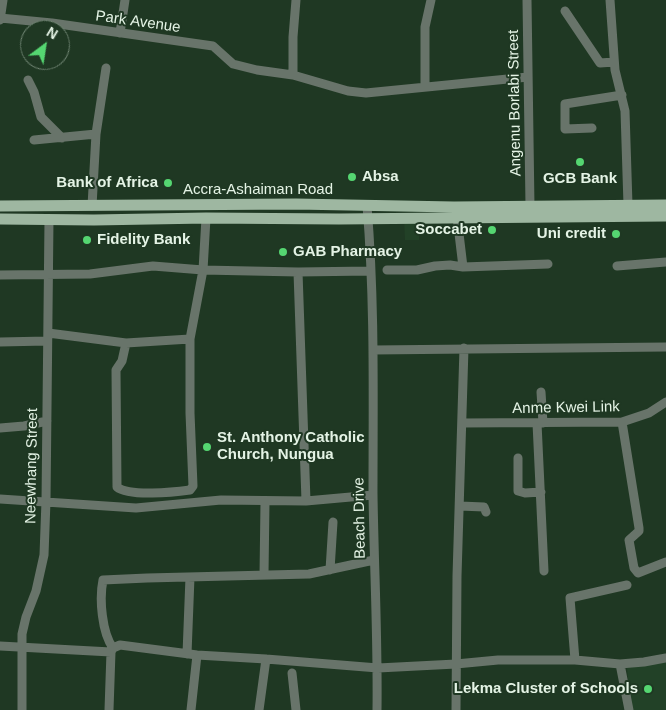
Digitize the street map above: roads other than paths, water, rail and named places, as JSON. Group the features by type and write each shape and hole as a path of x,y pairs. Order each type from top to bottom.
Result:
{"main road":[{"name":"Accra-Ashaiman Road","path":"0,206 296,204 367,206 666,206"},
{"name":"Accra-Ashaiman Road","path":"0,219 368,219 666,216"}],"street":[{"path":"0,18 3,0"},
{"path":"120,33 125,0"},
{"path":"296,0 293,37 293,75 348,91 366,93 528,77"},
{"path":"425,87 425,27 431,0"},
{"name":"Angenu Borlabi Street","path":"527,0 530,206"},
{"path":"610,0 614,62 625,111 628,205"},
{"path":"565,11 600,63 614,62"},
{"name":"Park Avenue","path":"0,18 52,23 213,46 233,64 257,70 293,75"},
{"path":"92,206 96,134 106,68"},
{"path":"28,80 34,92 41,117 62,138"},
{"path":"592,128 565,129 565,104 622,95"},
{"path":"34,140 96,134"},
{"name":"Beach Drive","path":"367,206 373,350 377,710"},
{"path":"457,217 463,267"},
{"path":"126,343 122,361 116,370 117,487 120,490 137,492 177,492 190,490 193,488 190,339 203,270 206,218"},
{"name":"Neewhang Street","path":"22,710 22,647 26,616 36,591 44,555 47,337 50,275 49,220"},
{"path":"616,266 666,262"},
{"path":"387,270 417,270 450,265 463,267 548,264"},
{"path":"0,275 90,274 144,267 298,272 370,270"},
{"path":"298,272 306,502"},
{"path":"0,342 47,337 126,343 190,339"},
{"path":"373,350 666,347"},
{"path":"456,710 457,576 464,348"},
{"path":"541,392 541,492 544,571"},
{"name":"Anme Kwei Link","path":"462,424 622,422 649,413 666,402"},
{"path":"0,428 24,426 47,421"},
{"path":"622,422 639,528 629,540 634,568 638,573 666,562"},
{"path":"518,458 518,491 541,492"},
{"path":"0,499 136,508 221,500 306,502 374,495"},
{"path":"264,576 265,502"},
{"path":"460,506 480,506 484,507 486,512"},
{"path":"330,570 333,522"},
{"path":"109,710 112,650 106,635 101,599 103,580 309,574 374,560"},
{"path":"187,654 190,577"},
{"path":"576,660 570,598 627,585"},
{"path":"0,646 112,650 120,645 197,655 378,668 498,660 576,660 620,664 666,658"},
{"path":"191,710 197,655"},
{"path":"259,710 266,659"},
{"path":"620,664 629,710"},
{"path":"292,673 296,710"}],"place":[{"name":"GCB Bank","path":"580,162"},
{"name":"Absa","path":"352,177"},
{"name":"Bank of Africa","path":"168,183"},
{"name":"Soccabet","path":"492,230"},
{"name":"Uni credit","path":"616,234"},
{"name":"Fidelity Bank","path":"87,240"},
{"name":"GAB Pharmacy","path":"283,252"},
{"name":"St. Anthony Catholic Church, Nungua","path":"207,447"},
{"name":"Lekma Cluster of Schools","path":"648,689"}]}
